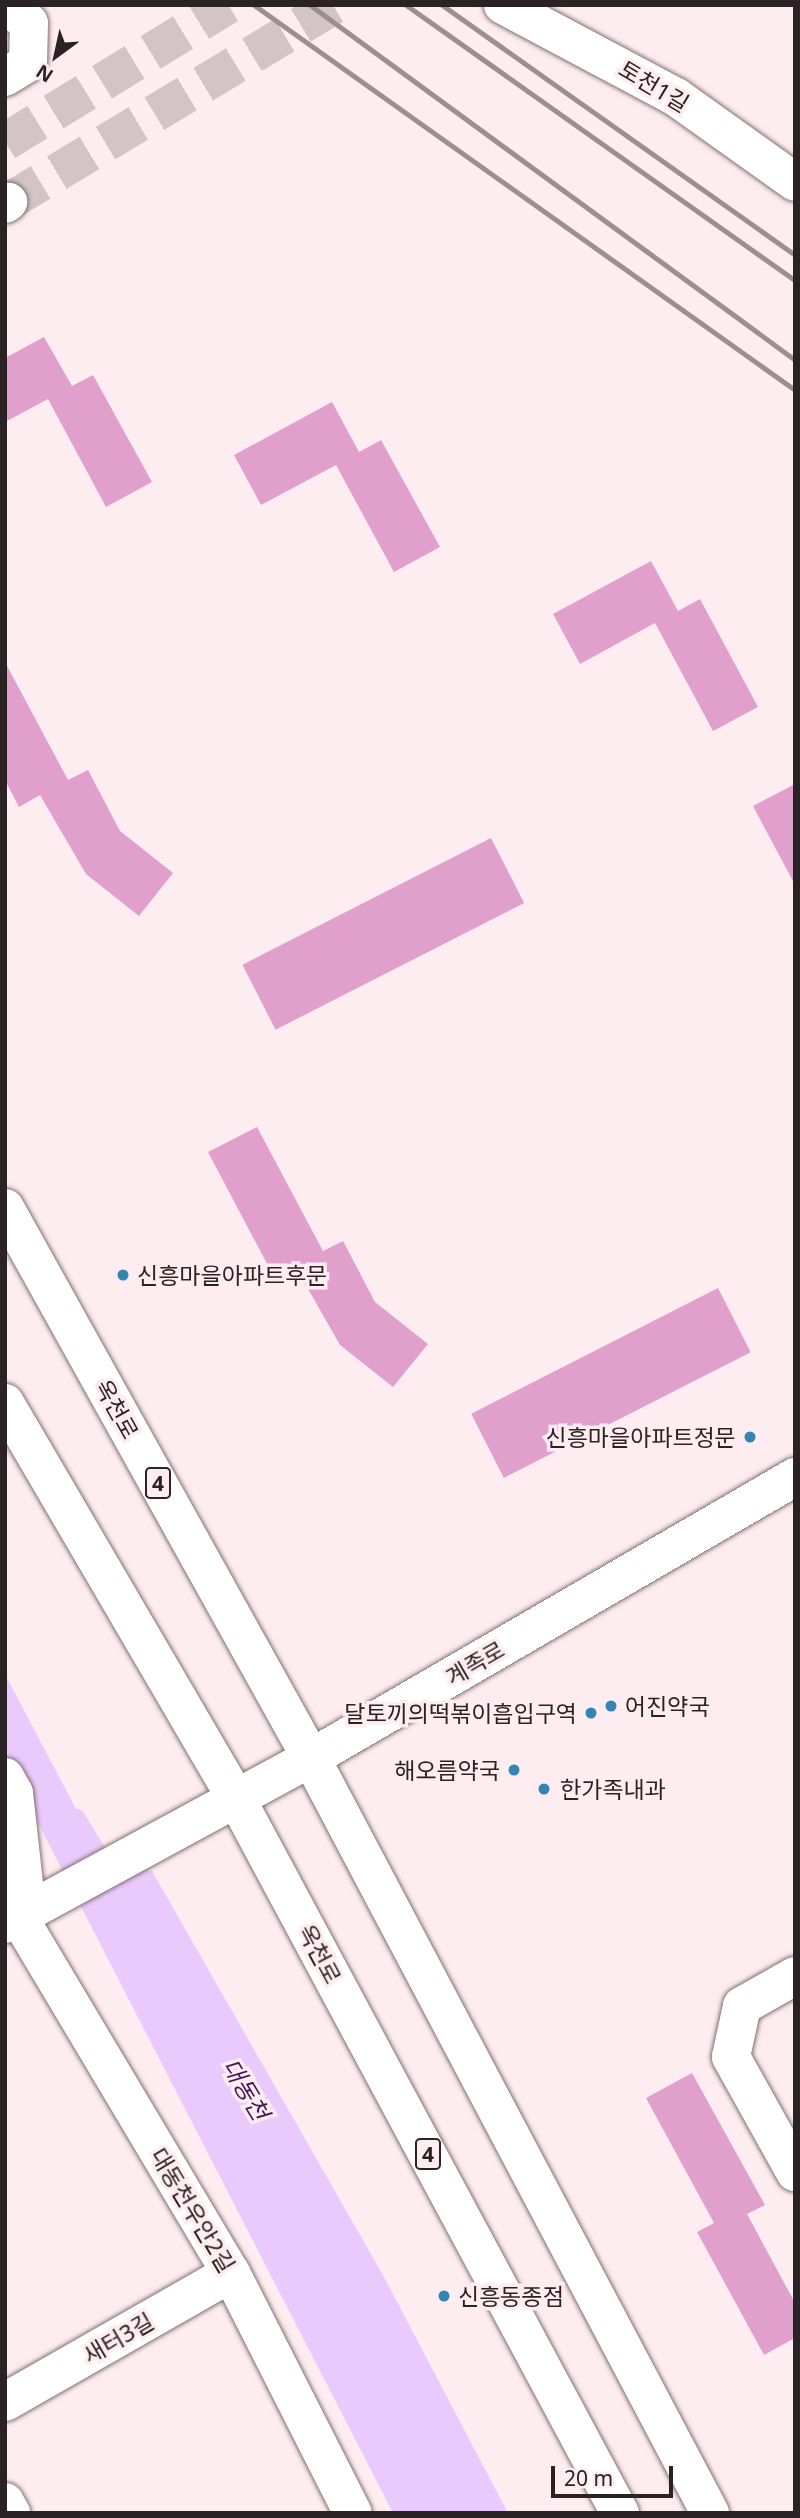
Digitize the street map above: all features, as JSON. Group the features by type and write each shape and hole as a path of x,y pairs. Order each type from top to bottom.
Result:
{"main road":[{"name":"토천1길","path":"503,5 676,97 795,183"},
{"path":"5,6 29,23 28,63 5,77"},
{"name":"옥천로","path":"5,1208 311,1758 710,2513"},
{"name":"옥천로","path":"5,1403 236,1796 620,2513"},
{"name":"계족로","path":"17,1917 145,1844 311,1758 795,1477"},
{"path":"5,1777 14,1793 17,1917"},
{"name":"대동천우안2길","path":"5,1859 17,1917 231,2273 353,2513"},
{"path":"795,1976 742,2006 731,2057 795,2172"},
{"name":"새터3길","path":"5,2402 231,2273"},
{"path":"5,2502 11,2513"}],"water":[{"path":"5,1674 106,1866 152,1871 384,2277 508,2513 393,2513 5,1759"}],"building":[{"path":"44,337 72,386 93,375 152,482 106,507 48,399 5,422 5,358"},
{"path":"332,402 359,452 381,440 440,547 394,572 336,465 261,505 234,455"},
{"path":"651,561 678,611 700,599 758,707 713,731 655,623 580,664 553,614"},
{"path":"5,662 68,780 88,770 120,831 173,873 139,916 86,874 40,795 19,807 5,780"},
{"path":"795,784 795,885 753,806"},
{"path":"491,838 524,903 276,1030 242,965"},
{"path":"257,1127 323,1251 343,1241 375,1302 428,1344 393,1387 340,1345 295,1266 274,1277 208,1152"},
{"path":"718,1288 751,1352 504,1478 471,1414"},
{"path":"692,2073 765,2205 747,2214 795,2303 795,2338 764,2355 697,2232 714,2223 646,2098"}],"waterway":[{"name":"대동천","path":"78,1815 107,1862"}],"tunnel":[{"path":"5,142 228,5"},
{"path":"8,202 334,5"}],"railway":[{"path":"254,5 795,390"},
{"path":"310,5 795,360"},
{"path":"406,5 795,280"},
{"path":"442,5 795,255"}],"place":[{"name":"신흥마을아파트후문","path":"123,1275"},
{"name":"신흥마을아파트정문","path":"750,1437"},
{"name":"어진약국","path":"611,1706"},
{"name":"달토끼의떡볶이흡입구역","path":"591,1713"},
{"name":"해오름약국","path":"514,1770"},
{"name":"한가족내과","path":"544,1789"},
{"name":"신흥동종점","path":"444,2296"}]}
